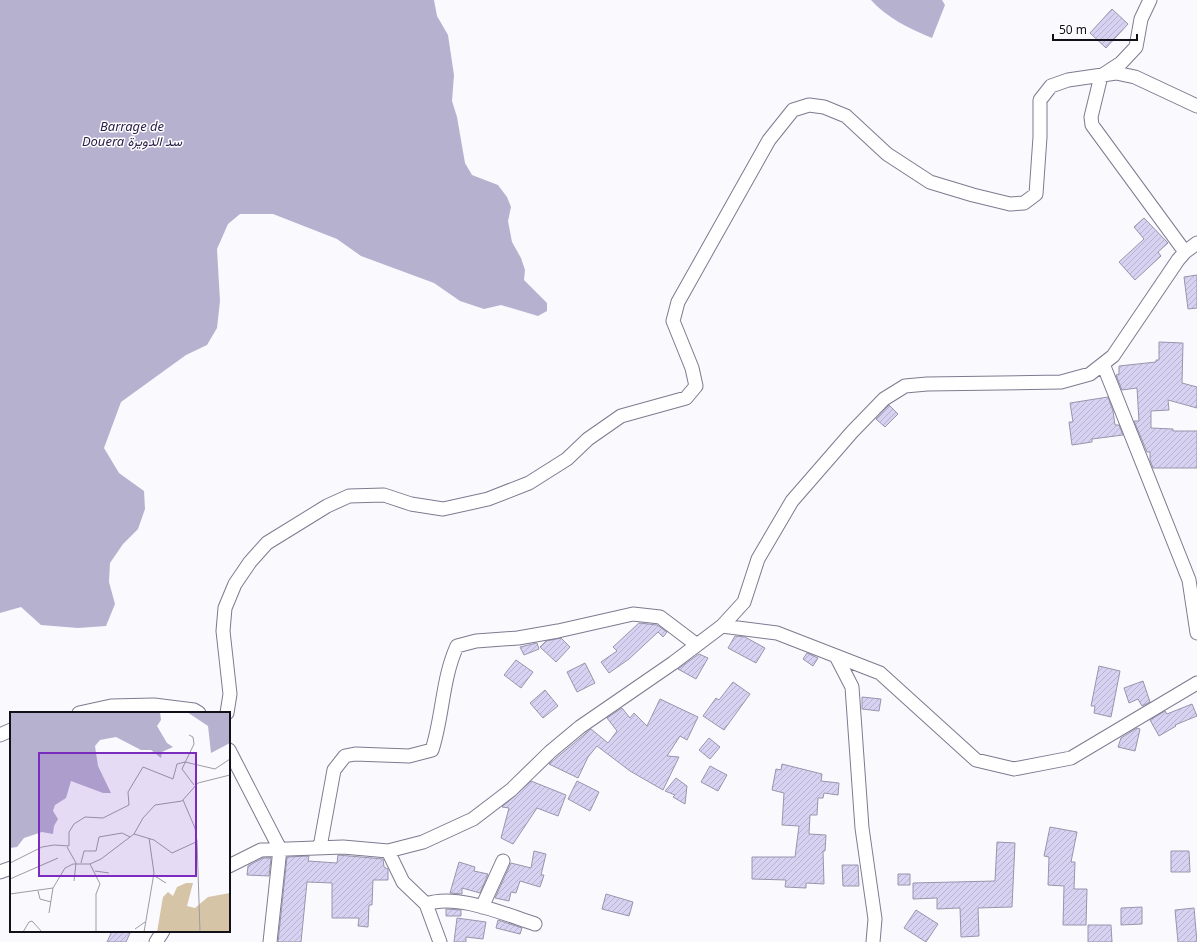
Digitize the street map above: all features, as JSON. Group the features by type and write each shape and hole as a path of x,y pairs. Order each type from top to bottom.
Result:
{"street":[{"path":"1150,0 1141,19 1136,48 1121,63 1101,76 1091,117 1092,125 1185,252"},
{"path":"227,712 230,694 223,631 225,608 235,584 250,562 267,543 327,506 349,496 384,495 411,504 443,509 488,499 529,484 567,459 588,439 621,416 686,398 696,386 692,368 672,321 678,302 769,140 793,110 809,105 824,107 846,116 887,154 930,182 980,197 1010,204 1024,203 1036,194 1040,137 1040,100 1051,86 1068,80 1116,73 1135,77 1197,106"},
{"path":"230,865 260,850 320,847 388,851 423,842 473,819 511,790 550,752 580,727 722,626 744,602 758,559 792,501 852,432 884,399 905,386 927,384 1061,382 1090,374 1113,356 1185,252 1197,243"},
{"path":"1103,364 1189,580 1197,633"},
{"path":"320,847 334,770 345,756 355,754 409,756 432,750 438,733 449,664 457,646 476,641 518,638 558,631 633,614 660,617 697,645"},
{"path":"722,626 777,633 880,673 976,760 1014,769 1071,758 1197,684"},
{"path":"836,656 852,687 862,828 875,919 875,941"},
{"path":"84,712 111,706 147,706 194,710 197,712"},
{"path":"0,735 10,730"},
{"path":"230,752 280,849 270,942"},
{"path":"388,851 403,882 426,904 440,942"},
{"path":"482,907 503,861"},
{"path":"0,872 10,868"},
{"path":"426,904 434,901 454,901 482,907 535,924"},
{"path":"156,942 162,932"}],"water":[{"name":"Barrage de Douera سد الدويرة","path":"0,0 434,0 437,16 448,35 454,75 452,101 457,117 465,163 472,175 498,185 507,197 511,207 508,221 512,242 521,258 525,270 524,280 547,303 547,311 538,316 501,305 484,309 460,301 434,283 361,256 337,239 273,214 240,214 228,224 217,249 220,301 217,328 207,345 186,355 121,402 104,448 119,473 144,491 145,509 138,529 123,544 110,563 109,582 115,604 106,626 78,628 41,625 21,607 0,613"},
{"path":"871,0 942,0 945,5 932,38 915,31 892,18"}],"building":[{"path":"1112,9 1128,24 1106,48 1090,33"},
{"path":"1144,218 1168,243 1158,252 1161,256 1135,280 1119,262 1144,239 1134,227"},
{"path":"1197,275 1197,308 1188,309 1184,277"},
{"path":"1159,342 1183,343 1182,383 1197,387 1197,408 1168,400 1169,410 1151,411 1151,428 1173,429 1173,431 1197,431 1197,468 1153,468 1150,460 1150,452 1147,452 1134,421 1139,421 1137,388 1122,390 1116,375 1119,374 1119,366 1156,362 1156,360 1159,360"},
{"path":"1108,397 1113,411 1115,425 1119,425 1123,435 1092,439 1092,442 1072,445 1069,422 1073,422 1070,403"},
{"path":"889,405 898,414 885,427 876,419"},
{"path":"639,623 657,625 667,632 663,637 658,632 629,659 609,673 601,662 617,651 613,647"},
{"path":"735,636 745,637 765,648 756,663 728,648"},
{"path":"561,638 570,647 556,662 540,647 546,641"},
{"path":"537,643 539,649 524,655 520,647"},
{"path":"807,653 818,658 813,666 803,659"},
{"path":"699,654 708,658 696,679 678,669"},
{"path":"516,660 533,672 521,688 504,675"},
{"path":"585,663 595,683 577,692 567,672"},
{"path":"1099,666 1120,671 1111,717 1094,713 1095,706 1091,706"},
{"path":"1143,681 1150,702 1142,706 1138,699 1129,703 1124,688"},
{"path":"733,682 750,694 724,730 703,716 716,698 719,700"},
{"path":"545,690 558,706 543,718 530,703"},
{"path":"862,697 881,699 879,711 862,709"},
{"path":"660,699 698,717 687,740 680,736 667,756 679,757 663,790 630,771 597,746 588,757 578,778 549,764 591,729 608,743 617,731 607,718 622,708 630,718 634,713 647,726"},
{"path":"1192,704 1197,716 1175,725 1176,726 1159,736 1150,720 1165,711 1167,714"},
{"path":"1137,728 1140,729 1135,751 1118,747 1121,738"},
{"path":"709,738 720,747 710,759 699,750"},
{"path":"782,764 822,774 821,781 839,783 838,795 824,793 823,798 818,798 817,815 810,815 809,834 826,835 825,851 823,851 824,884 806,883 806,888 785,887 786,880 752,879 752,857 795,857 799,826 782,825 784,793 772,790 776,769 781,770"},
{"path":"710,766 727,775 718,791 701,782"},
{"path":"676,778 687,786 685,804 673,797 675,795 665,791"},
{"path":"531,781 566,795 558,816 537,808 513,844 501,838 509,808 502,807"},
{"path":"577,781 599,792 590,811 568,799"},
{"path":"1050,827 1077,832 1071,862 1075,862 1074,889 1087,889 1086,925 1063,925 1064,886 1048,885 1049,857 1044,856"},
{"path":"997,842 1015,843 1012,907 978,908 979,936 961,937 960,908 937,909 937,898 913,899 913,883 995,881"},
{"path":"534,851 546,854 541,875 544,875 540,887 520,881 516,893 511,892 509,901 495,898 511,863 531,868"},
{"path":"1171,851 1189,851 1190,872 1171,872"},
{"path":"338,855 383,859 384,867 388,869 388,880 373,880 372,905 369,905 368,927 358,926 359,918 332,918 332,883 307,882 301,942 278,942 287,857 309,856 308,861 337,863"},
{"path":"263,858 271,858 269,876 247,875 248,866"},
{"path":"459,862 475,867 474,871 488,874 480,893 462,888 462,894 450,893"},
{"path":"842,865 858,865 859,886 843,886"},
{"path":"898,874 910,874 910,885 898,885"},
{"path":"606,894 633,902 629,916 602,909"},
{"path":"1142,907 1142,924 1121,925 1121,908"},
{"path":"1194,908 1197,942 1178,942 1175,910"},
{"path":"446,909 461,910 461,916 446,916"},
{"path":"916,910 938,924 926,942 904,928"},
{"path":"457,918 486,922 483,939 466,937 466,942 454,942"},
{"path":"498,920 522,928 520,934 496,928"},
{"path":"1088,925 1111,925 1112,942 1088,942"},
{"path":"112,932 130,933 126,942 107,942"}]}
